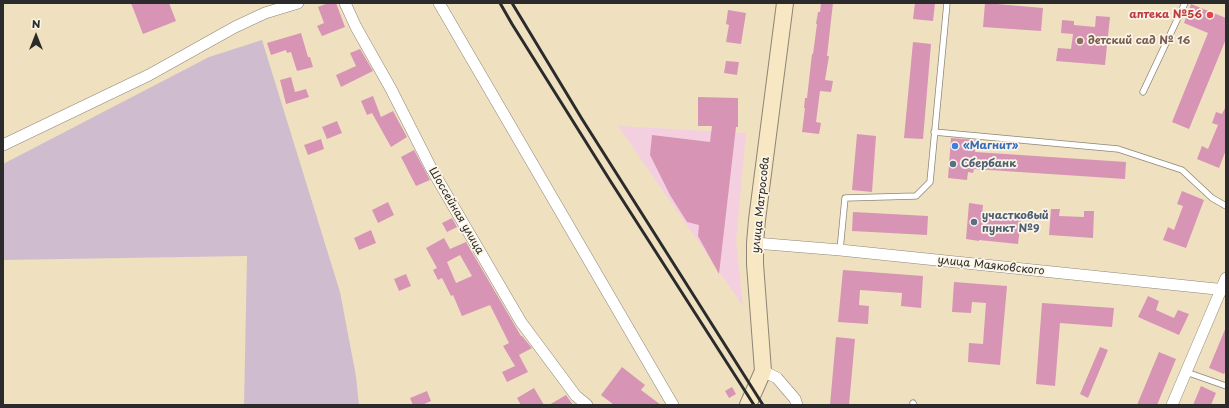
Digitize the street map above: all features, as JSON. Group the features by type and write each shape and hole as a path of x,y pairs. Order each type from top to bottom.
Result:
{"main road":[{"name":"улица Матросова","path":"748,405 763,371 755,264 757,220 785,3"}],"street":[{"path":"3,145 148,75 235,27 264,13 298,3"},
{"name":"Шоссейная улица","path":"345,3 356,27 391,89 431,168 521,322 576,396 587,405"},
{"path":"439,3 673,405"},
{"name":"улица Маяковского","path":"756,243 840,250 1224,290"},
{"path":"1172,405 1224,290 1226,278"},
{"path":"763,371 777,378 795,399 797,405"}],"lane":[{"path":"840,250 845,198 916,196 930,182 947,3"},
{"path":"1143,92 1185,3"},
{"path":"934,132 1118,150 1182,170 1212,198 1226,206"},
{"path":"1186,372 1226,386"}],"shaded area":[{"path":"262,40 340,292 356,376 359,405 244,405 247,256 3,260 3,164 209,57"},
{"path":"618,126 746,133 736,241 743,306"}],"building":[{"path":"131,3 169,3 176,21 143,34"},
{"path":"328,3 336,3 345,27 322,36 317,26 324,23 318,7"},
{"path":"821,3 833,3 827,56 829,56 825,80 833,81 831,92 820,91 816,122 821,123 819,134 802,132 805,98 807,98 816,24"},
{"path":"915,3 935,3 933,21 913,19"},
{"path":"985,3 1043,8 1041,31 983,27"},
{"path":"1191,4 1226,18 1226,39 1189,129 1172,122 1208,33 1184,23"},
{"path":"728,10 746,13 741,44 726,42 729,25 726,24"},
{"path":"1096,16 1110,17 1105,65 1056,61 1058,48 1071,49 1073,34 1061,33 1062,20 1074,21 1074,25 1095,27"},
{"path":"301,33 308,57 310,57 313,67 297,71 291,52 287,53 286,50 271,55 267,43"},
{"path":"913,42 931,44 923,139 904,138"},
{"path":"360,49 373,71 341,87 336,75 356,66 350,53"},
{"path":"726,61 739,62 737,75 724,73"},
{"path":"291,77 295,92 306,89 309,97 286,104 280,80"},
{"path":"373,96 381,117 393,111 407,137 391,147 372,113 367,115 361,101"},
{"path":"698,97 738,98 738,127 736,127 719,274 698,236 699,225 687,222 670,195 650,155 652,135 710,142 712,126 698,126"},
{"path":"1226,106 1226,150 1219,168 1197,159 1202,146 1208,149 1218,125 1212,123 1216,112 1222,114"},
{"path":"337,121 342,133 327,139 322,127"},
{"path":"857,134 876,136 872,192 852,190"},
{"path":"951,138 976,140 975,152 1126,162 1125,179 974,169 973,173 968,172 967,180 948,178"},
{"path":"321,139 324,149 308,155 304,145"},
{"path":"414,150 430,180 416,186 401,157"},
{"path":"1182,191 1204,200 1186,248 1163,240 1168,227 1174,230 1183,206 1177,204"},
{"path":"388,202 394,215 378,223 372,210"},
{"path":"969,203 983,205 982,216 1021,220 1018,244 966,239"},
{"path":"1051,209 1060,209 1059,216 1084,217 1084,211 1094,211 1093,238 1049,235"},
{"path":"853,212 928,216 927,235 852,231"},
{"path":"452,218 457,227 447,232 442,223"},
{"path":"371,230 376,243 359,250 354,238"},
{"path":"444,238 450,249 466,242 521,336 532,348 519,355 528,372 507,382 502,372 515,366 503,346 509,343 490,305 462,316 453,295 451,296 442,278 438,280 433,270 437,268 426,248","holes":["460,255 472,276 456,283 447,262"]},
{"path":"843,270 923,276 921,308 901,306 902,293 860,290 859,305 869,306 868,324 838,322"},
{"path":"406,274 411,286 399,291 394,279"},
{"path":"954,282 1007,286 1000,365 968,362 969,343 983,344 986,303 972,302 971,313 952,312"},
{"path":"1148,296 1159,301 1156,310 1174,318 1178,310 1189,314 1179,335 1138,317"},
{"path":"1042,303 1114,308 1112,327 1060,323 1055,386 1036,384"},
{"path":"1226,327 1226,370 1224,374 1209,368"},
{"path":"836,337 855,339 849,405 830,405"},
{"path":"1100,347 1108,350 1088,398 1080,394"},
{"path":"1159,352 1176,359 1157,405 1137,405"},
{"path":"622,367 645,385 641,390 661,405 614,405 601,395"},
{"path":"1201,386 1216,393 1211,405 1193,405"},
{"path":"732,387 736,394 729,398 725,391"},
{"path":"534,388 544,405 521,405 517,398"},
{"path":"427,391 431,401 422,405 413,405 410,398"},
{"path":"566,395 573,405 549,405"}],"railway":[{"path":"500,3 611,182 754,405"},
{"path":"512,3 582,119 763,405"}],"place":[{"name":"аптека №56","path":"1210,15"},
{"name":"детский сад № 16","path":"1080,41"},
{"name":"«Магнит»","path":"955,146"},
{"name":"Сбербанк","path":"953,164"},
{"name":"участковый пункт №9","path":"974,222"}]}
